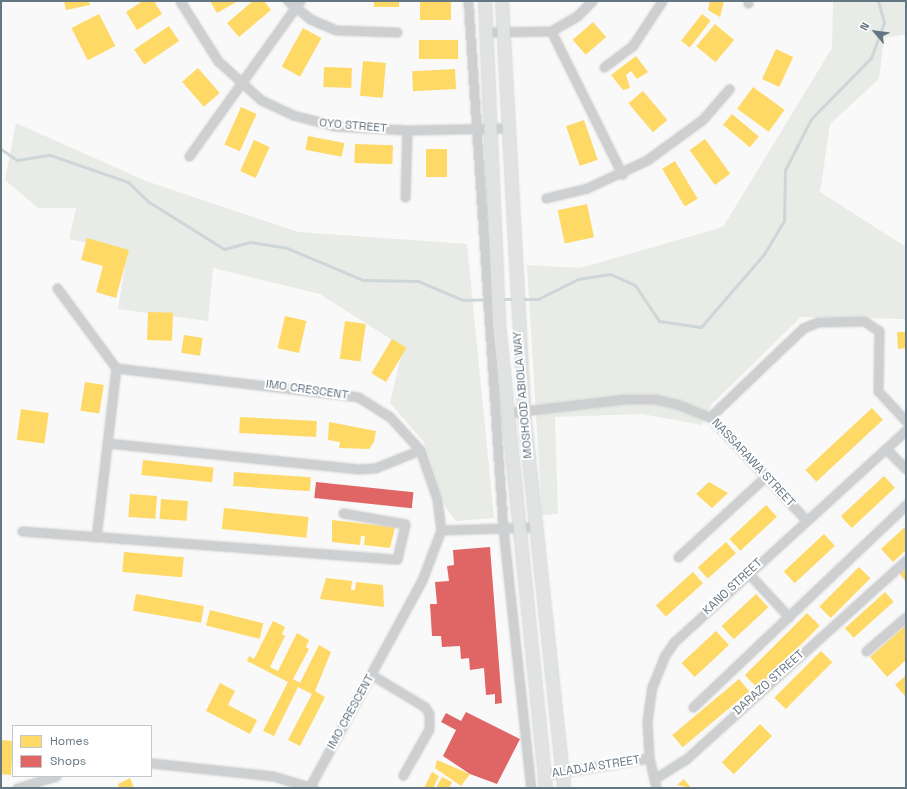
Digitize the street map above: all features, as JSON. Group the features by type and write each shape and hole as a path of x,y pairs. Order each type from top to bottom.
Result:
{"main road":[{"name":"MOSHOOD ABIOLA WAY","path":"485,1 499,324 506,412 546,788"},
{"name":"MOSHOOD ABIOLA WAY","path":"502,1 506,128 517,324 534,527 564,788"}],"street":[{"name":"OYO STREET","path":"180,1 200,36 239,83 261,100 312,123 406,130 506,128"},
{"path":"468,1 474,129 503,528 531,788"},
{"path":"486,32 551,31 577,16 592,1"},
{"path":"604,67 632,46 662,1"},
{"path":"189,156 294,3 336,30 397,32"},
{"path":"551,31 622,174"},
{"path":"546,198 622,174 675,141 703,119 729,89"},
{"path":"405,197 406,130"},
{"path":"57,288 116,368 96,537"},
{"path":"710,416 803,328 818,322 864,321 879,331 878,391 906,421"},
{"name":"IMO CRESCENT","path":"116,368 358,397 389,416 420,450 437,499 441,530 422,580 311,787"},
{"name":"NASSARAWA STREET","path":"506,412 524,412 583,402 655,399 710,416 806,520"},
{"name":"KANO STREET","path":"655,783 649,758 648,704 664,655 748,573 906,430"},
{"path":"107,443 357,469 375,468 420,450"},
{"path":"886,449 906,469"},
{"path":"678,557 766,476"},
{"path":"692,707 906,505"},
{"path":"22,531 397,559 405,524 343,513"},
{"path":"441,530 534,527"},
{"name":"DARAZO STREET","path":"655,783 685,760 906,560"},
{"path":"748,573 789,617"},
{"path":"866,651 906,617"},
{"path":"372,675 425,707 428,714 429,729 403,775"},
{"name":"ALADJA STREET","path":"544,775 649,758"},
{"path":"152,763 273,776 311,787"},
{"path":"17,788 28,786 53,777"}],"shaded area":[{"path":"833,1 906,1 906,34 884,38 879,79 830,124 820,192 906,247 906,319 801,317 711,405 702,425 642,414 555,417 558,514 542,515 527,265 580,268 723,227 832,48"},
{"path":"16,123 146,181 298,232 467,244 494,518 456,521 446,508 424,442 390,403 403,347 320,294 213,268 208,321 118,309 127,252 69,239 76,208 38,208 5,180"}],"building: Homes":[{"path":"64,1 89,1 90,5 66,10"},
{"path":"143,1 154,1 162,14 137,30 126,12"},
{"path":"210,1 238,1 217,13"},
{"path":"253,1 264,1 271,10 239,37 227,23"},
{"path":"374,1 399,1 399,7 374,7"},
{"path":"420,1 451,1 451,20 420,20"},
{"path":"710,1 724,1 720,17 708,10"},
{"path":"99,14 115,46 88,60 71,28"},
{"path":"702,14 711,21 690,48 681,41"},
{"path":"593,22 606,37 586,55 573,40"},
{"path":"715,24 734,40 716,62 696,46"},
{"path":"169,26 179,41 144,64 134,49"},
{"path":"303,28 321,38 300,77 282,66"},
{"path":"419,40 458,40 458,59 419,59"},
{"path":"776,49 793,57 779,87 762,79"},
{"path":"636,56 648,72 637,79 631,71 626,75 630,88 623,90 611,75"},
{"path":"363,61 386,63 383,98 360,96"},
{"path":"324,67 352,68 351,88 323,87"},
{"path":"198,68 220,93 204,107 182,82"},
{"path":"455,69 456,89 413,91 412,71"},
{"path":"753,87 785,110 769,132 737,109"},
{"path":"643,91 667,120 653,132 628,103"},
{"path":"241,107 257,114 240,151 224,144"},
{"path":"732,114 759,136 750,147 723,125"},
{"path":"584,120 598,160 580,166 566,126"},
{"path":"308,136 344,143 342,157 305,150"},
{"path":"705,139 730,174 715,185 690,150"},
{"path":"254,140 270,147 256,178 240,171"},
{"path":"355,144 393,145 392,164 354,163"},
{"path":"426,149 447,149 447,177 426,177"},
{"path":"675,161 698,199 685,206 662,169"},
{"path":"587,204 594,237 565,243 558,210"},
{"path":"87,238 129,250 116,298 96,292 103,266 81,260"},
{"path":"148,312 173,313 172,341 147,340"},
{"path":"285,316 306,321 299,353 278,348"},
{"path":"345,321 366,324 361,362 340,359"},
{"path":"897,332 906,332 906,348 898,349"},
{"path":"184,335 203,338 200,356 181,353"},
{"path":"392,339 407,348 386,382 371,373"},
{"path":"85,382 104,385 99,414 80,411"},
{"path":"872,408 883,420 816,482 805,470"},
{"path":"21,409 49,413 44,444 17,440"},
{"path":"240,417 317,421 316,437 239,433"},
{"path":"329,422 376,431 374,442 369,449 339,448 340,442 328,440"},
{"path":"143,460 214,467 212,482 141,475"},
{"path":"234,472 311,477 310,491 233,486"},
{"path":"884,476 895,488 852,528 841,516"},
{"path":"709,482 728,493 712,508 696,494"},
{"path":"130,494 157,496 155,519 128,517"},
{"path":"161,499 188,501 187,521 160,519"},
{"path":"766,505 777,517 740,551 729,539"},
{"path":"224,508 309,517 306,538 222,529"},
{"path":"332,520 395,527 390,548 364,545 365,536 361,536 360,545 332,542"},
{"path":"906,526 906,550 893,562 881,549"},
{"path":"824,534 835,546 795,583 784,572"},
{"path":"726,542 736,553 708,579 698,567"},
{"path":"124,552 184,557 182,577 122,572"},
{"path":"859,567 870,578 831,618 819,607"},
{"path":"906,568 906,582 899,573"},
{"path":"693,572 703,583 666,617 656,605"},
{"path":"326,578 352,581 351,590 355,590 356,582 383,585 384,607 320,599"},
{"path":"885,592 894,602 854,638 845,628"},
{"path":"136,594 204,606 201,623 133,611"},
{"path":"756,594 768,607 734,639 722,626"},
{"path":"210,610 263,623 259,639 206,626"},
{"path":"807,613 820,626 758,688 745,675"},
{"path":"273,621 285,627 282,634 285,636 270,667 278,671 297,633 309,640 306,647 309,649 293,679 300,683 319,645 331,652 315,691 325,697 300,746 288,740 312,694 298,687 274,736 263,731 288,682 247,661 249,656 254,659"},
{"path":"906,625 906,660 887,677 870,657"},
{"path":"716,631 729,645 695,677 682,663"},
{"path":"821,651 832,662 786,709 774,698"},
{"path":"906,675 906,697 895,685"},
{"path":"739,679 749,691 683,747 672,735"},
{"path":"220,683 235,691 228,705 257,720 250,734 206,711"},
{"path":"760,724 772,736 734,774 722,762"},
{"path":"1,740 12,741 11,775 1,774"},
{"path":"437,760 470,774 461,786 435,768"},
{"path":"432,772 439,776 433,788 424,788"},
{"path":"442,777 452,782 449,788 436,788"},
{"path":"130,778 134,788 119,788 118,784"},
{"path":"684,779 691,788 677,785"}],"building: Shops":[{"path":"316,482 413,492 412,508 314,498"},
{"path":"490,547 502,703 495,704 495,694 486,695 484,668 470,670 469,658 461,659 460,646 442,647 441,636 432,636 430,604 437,604 435,582 449,581 447,566 454,565 453,550"},
{"path":"466,712 520,739 497,784 470,774 443,756 456,730 441,722 446,713 461,721"}],"waterway":[{"path":"521,299 538,299 578,279 610,274 635,285 659,321 701,327 764,254 784,221 785,170 811,119 871,58 884,22 878,1"},
{"path":"1,149 17,160 50,155 128,182 149,202 224,249 250,242 287,248 363,280 418,281 463,300 487,299"},
{"path":"501,299 515,299"}]}
